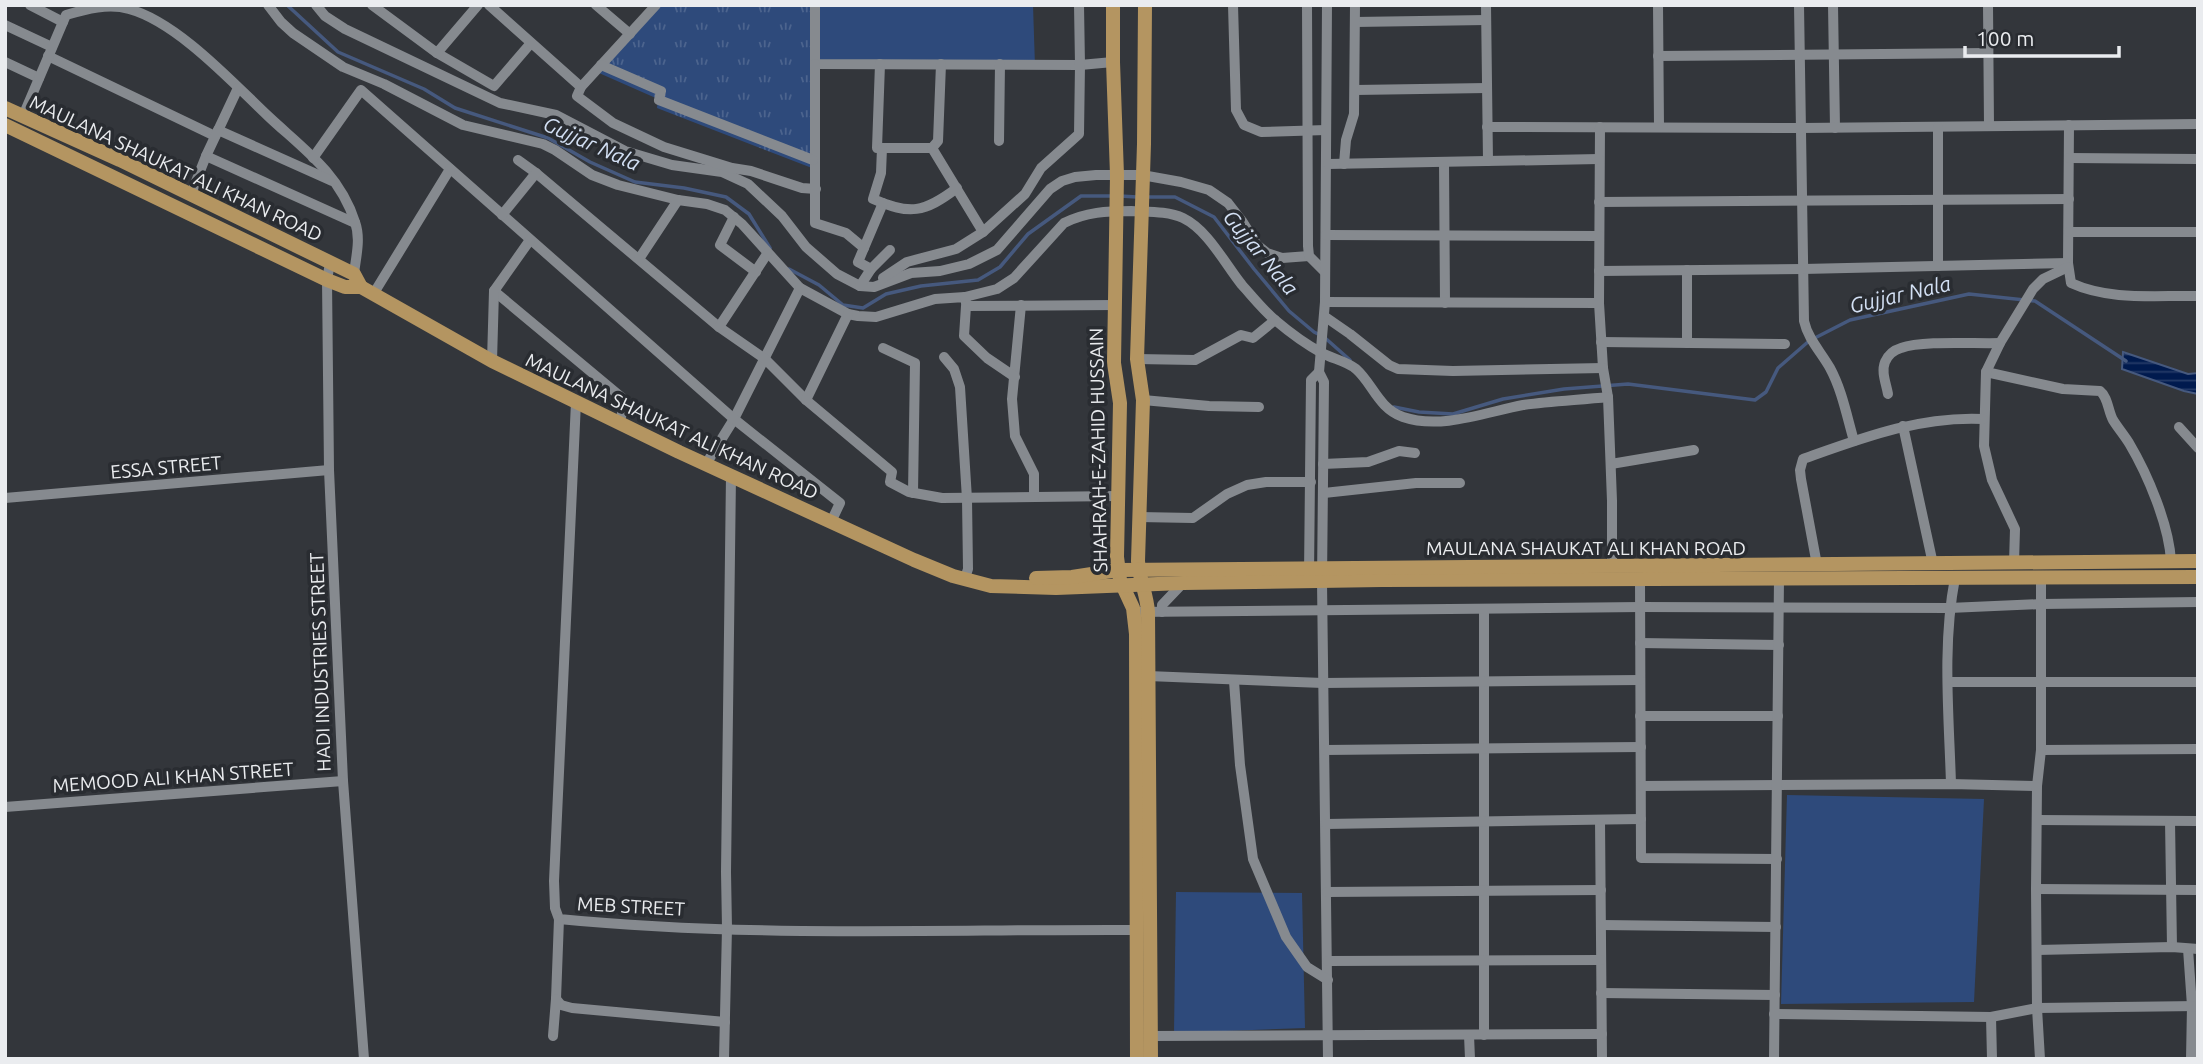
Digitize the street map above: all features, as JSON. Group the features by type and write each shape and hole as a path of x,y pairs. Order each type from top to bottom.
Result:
{"main road":[{"name":"SHAHRAH-E-ZAHID HUSSAIN","path":"1113,5 1117,179 1114,371 1120,403 1117,496 1120,577 1131,601 1148,612"},
{"name":"SHAHRAH-E-ZAHID HUSSAIN","path":"1145,5 1138,359 1143,400 1140,577 1148,612 1151,1059"},
{"name":"MAULANA SHAUKAT ALI KHAN ROAD","path":"5,108 191,194 330,263 492,361 619,423 914,560 991,586 1030,587 1120,577 1612,567 2198,561"},
{"name":"MAULANA SHAUKAT ALI KHAN ROAD","path":"5,125 327,280 345,287 363,285"},
{"name":"MAULANA SHAUKAT ALI KHAN ROAD","path":"1140,577 1183,583 1316,575 1640,580 2198,577"},
{"name":"SHAHRAH-E-ZAHID HUSSAIN","path":"1137,1059 1136,660 1148,612"}],"street":[{"path":"30,5 63,22"},
{"path":"268,5 293,33 343,66 463,125 543,144 592,175 618,186 724,210 800,288 848,314 876,317 934,299 1021,305 1115,305"},
{"path":"316,5 325,16 345,29 500,103 556,115 625,151 672,165 722,173 748,184 782,216 806,247 837,274 860,286 874,287 911,273 940,271 969,264 997,250 1050,189 1075,177 1143,178 1181,182 1209,190 1228,203 1257,245 1267,253 1282,258 1309,256"},
{"path":"372,5 437,52 494,86 531,43"},
{"path":"437,52 478,5"},
{"path":"489,5 581,87"},
{"path":"596,5 630,34"},
{"path":"656,5 581,87 577,96 613,123 664,147 802,188 816,189"},
{"path":"815,5 815,223 846,233 864,247"},
{"path":"883,278 907,262 956,249 984,232 1025,194 1041,168 1079,134 1079,5"},
{"path":"1233,5 1238,118 1244,125 1261,132 1326,130"},
{"path":"1307,5 1308,246 1309,256 1324,271"},
{"path":"1316,575 1324,493 1324,382 1320,372 1325,302 1328,164 1327,5"},
{"path":"1344,164 1346,140 1354,114 1355,5"},
{"path":"1486,5 1488,161"},
{"path":"1658,5 1659,127"},
{"path":"1799,5 1804,321 1808,333 1830,369 1854,441"},
{"path":"1833,5 1835,128"},
{"path":"1988,5 1989,126"},
{"path":"23,117 66,15 88,8 129,9 171,30 196,49 313,158 335,182 355,223 363,285"},
{"path":"1355,22 1486,20"},
{"path":"5,25 50,52 217,133 335,182"},
{"path":"1658,56 1988,53"},
{"path":"5,62 39,78"},
{"path":"815,64 1080,65 1113,62"},
{"path":"880,64 877,148 932,148 938,141 941,64"},
{"path":"999,141 1000,64"},
{"path":"601,65 660,91 659,100 813,160"},
{"path":"191,194 238,88"},
{"path":"1355,90 1487,88"},
{"path":"313,158 361,90 734,419 840,503 831,522"},
{"path":"1487,127 1835,128 2198,124"},
{"path":"2069,125 2068,265 2071,283 2087,291 2110,295 2198,296"},
{"path":"1600,127 1599,303 1611,464 1612,567"},
{"path":"1938,127 1938,266"},
{"path":"882,148 881,173 873,199 896,209 911,210 936,204 957,188"},
{"path":"932,148 984,232"},
{"path":"206,156 355,223"},
{"path":"2069,158 2198,159"},
{"path":"1328,164 1599,159"},
{"path":"518,160 719,327 765,359 806,400 892,472 890,482 914,492 942,498 1117,496"},
{"path":"1444,162 1445,303"},
{"path":"363,285 450,169"},
{"path":"502,215 536,173"},
{"path":"1599,202 2069,199"},
{"path":"639,260 678,200"},
{"path":"871,269 858,262 883,203"},
{"path":"965,301 997,289 1014,278 1064,223 1116,207 1142,208 1174,214 1196,226 1220,253 1242,285 1275,320 1351,365 1376,397 1401,416 1419,421 1453,419 1607,393"},
{"path":"734,218 720,245 756,272"},
{"path":"2069,232 2198,232"},
{"path":"1326,235 1599,236"},
{"path":"492,361 494,291 530,240"},
{"path":"860,286 871,269 890,250"},
{"path":"719,327 767,254"},
{"name":"HADI INDUSTRIES STREET","path":"330,263 327,280 329,470 342,781 364,1059"},
{"path":"1599,271 2068,265"},
{"path":"2014,563 2016,535 1987,465 1983,419 1986,372 2000,343 2033,289 2043,279 2068,265"},
{"path":"1687,270 1687,343"},
{"path":"706,464 734,419 800,288"},
{"path":"494,291 626,401 619,423"},
{"path":"965,301 964,336 987,358 1015,377"},
{"path":"1325,302 1599,303"},
{"path":"1021,305 1012,399 1014,436 1034,474 1034,497"},
{"path":"806,400 848,314"},
{"path":"1324,316 1389,366 1398,369 1604,372"},
{"path":"1138,359 1195,360 1241,335 1253,338 1275,320"},
{"path":"1601,342 1784,344"},
{"path":"1888,394 1883,374 1884,364 1899,348 2000,343"},
{"path":"883,348 915,363 914,492"},
{"path":"944,357 954,369 960,387 968,569 971,580"},
{"path":"1320,372 1311,380 1311,482 1316,575 1322,611 1328,1059"},
{"path":"1986,372 2063,389 2100,391 2104,394 2113,420 2130,445 2155,499 2170,541 2171,561"},
{"path":"1143,400 1259,407"},
{"name":"MEB STREET","path":"576,402 554,881 555,908 559,919 623,925 834,932 1136,930"},
{"path":"1817,565 1801,479 1803,459 1903,426 1958,418 1983,419"},
{"path":"1903,426 1933,564"},
{"path":"2179,427 2198,448"},
{"path":"1611,464 1694,450"},
{"path":"1323,464 1368,462 1399,451 1415,453"},
{"name":"ESSA STREET","path":"5,498 329,470"},
{"path":"724,1059 731,475"},
{"path":"1139,517 1193,518 1227,494 1247,485 1266,482 1311,482"},
{"path":"1324,493 1416,483 1460,483"},
{"path":"2040,1059 2036,888 2037,786 2041,750 2041,577"},
{"path":"1951,784 1949,608 1955,578"},
{"path":"1774,1059 1779,579"},
{"path":"1640,580 1641,858 1777,859"},
{"path":"1148,612 1162,605 1183,583"},
{"path":"1148,612 1641,607 1949,608 2198,602"},
{"path":"1484,610 1484,1035"},
{"path":"1640,643 1779,645"},
{"path":"1148,676 1323,683 1640,680"},
{"path":"1234,681 1240,765 1253,859 1286,937 1307,967 1328,980"},
{"path":"1948,682 2198,682"},
{"path":"1640,716 1778,716"},
{"path":"1325,750 1641,747"},
{"path":"2041,750 2198,749"},
{"name":"MEMOOD ALI KHAN STREET","path":"5,807 342,781"},
{"path":"1641,786 2037,786"},
{"path":"1326,824 1641,819"},
{"path":"1600,820 1602,1059"},
{"path":"2037,820 2198,821"},
{"path":"2170,821 2172,947"},
{"path":"2036,888 2198,890"},
{"path":"1327,892 1601,890"},
{"path":"554,1036 559,919"},
{"path":"1601,925 1776,927"},
{"path":"2037,950 2172,947 2193,949 2195,1006 2191,1059"},
{"path":"1328,961 1601,960"},
{"path":"1601,993 1774,995"},
{"path":"556,999 561,1005 572,1008 725,1022"},
{"path":"1774,1014 1991,1017 2037,1008 2195,1006"},
{"path":"1991,1017 1992,1059"},
{"path":"1151,1037 1602,1034"},
{"path":"1469,1035 1470,1059"}],"green space":[{"path":"662,5 811,5 812,168 657,108 658,99 599,73"},
{"path":"815,5 1033,5 1035,66 815,64"},
{"path":"1787,795 1984,799 1974,1002 1781,1004"},
{"path":"1176,892 1302,893 1305,1028 1174,1033"}],"shaded area":[{"path":"2123,352 2188,374 2198,373 2198,394 2122,369"}],"waterway":[{"name":"Gujjar Nala","path":"287,5 338,52 424,89 455,108 548,138 590,162 635,182 726,197 749,214 770,248"},
{"name":"Gujjar Nala","path":"789,269 819,285 843,305 863,308 886,294 921,286 978,280 1000,267 1028,234 1081,196 1113,196"},
{"name":"Gujjar Nala","path":"1120,196 1137,197"},
{"name":"Gujjar Nala","path":"1145,197 1175,197 1214,217 1289,311 1350,360"},
{"name":"Gujjar Nala","path":"1394,407 1453,414 1503,399 1564,389 1628,384 1755,400 1766,392 1778,368 1809,341 1850,320 1969,294 2035,301 2126,361"}]}
